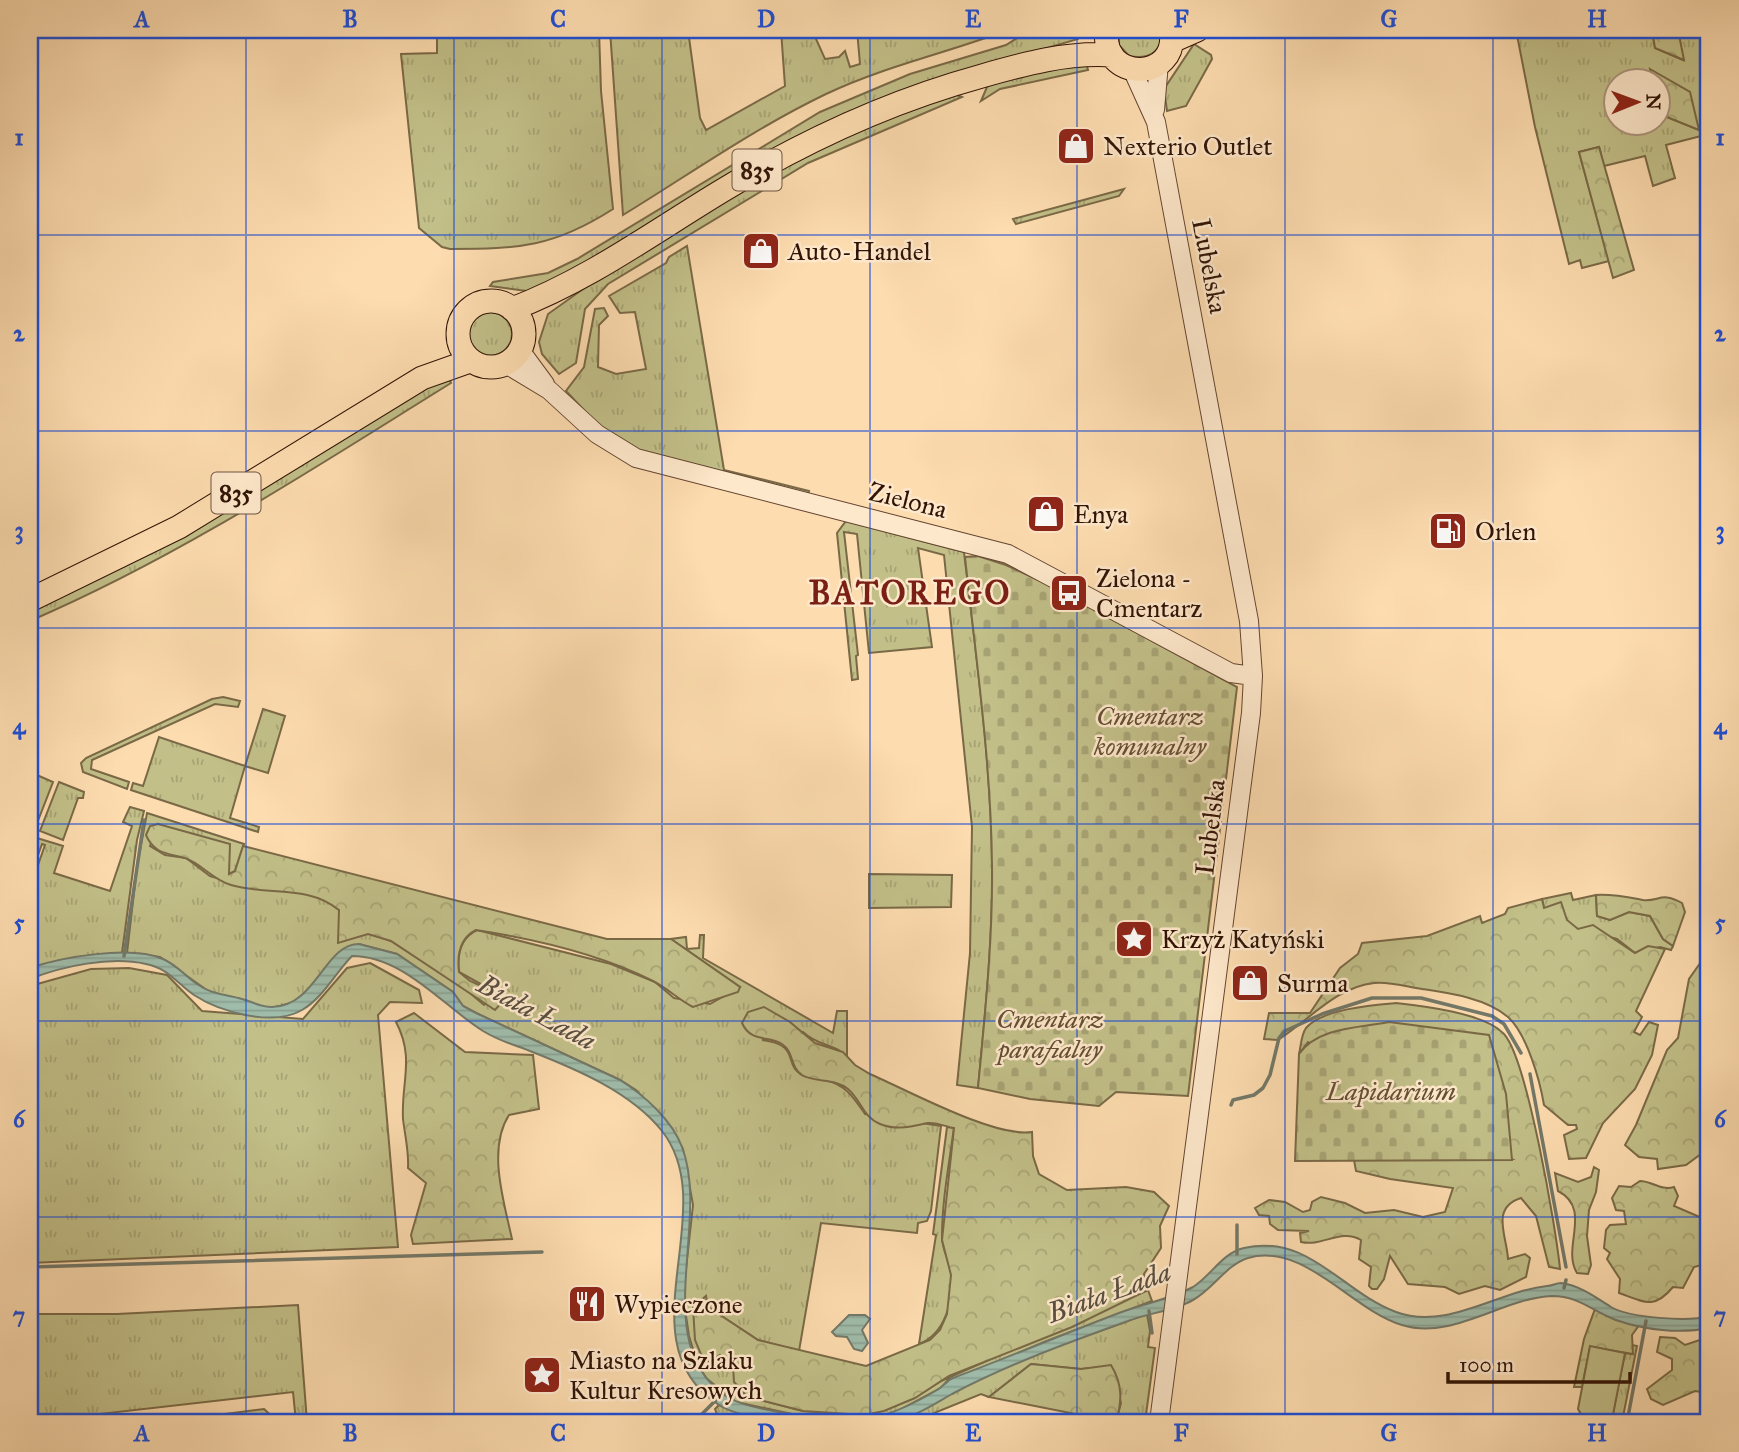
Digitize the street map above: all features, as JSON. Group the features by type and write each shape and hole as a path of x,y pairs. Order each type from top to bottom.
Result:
{"main road":[{"name":"835","path":"1055,57 1112,55 1106,43 1107,30"},
{"name":"835","path":"30,600 94,572 180,527 465,353 488,368 563,289 760,168 827,133 927,92 1055,57 1107,30"},
{"path":"1112,55 1132,69 1147,69 1159,63 1167,54 1172,36 1197,30"},
{"path":"465,353 460,323 472,307 491,301 516,338"}],"street":[{"name":"Lubelska","path":"1159,63 1155,117 1249,621 1253,676 1235,847 1159,1422"},
{"name":"Lubelska","path":"1132,69 1155,117"},
{"name":"Zielona","path":"516,338 549,390 597,434 636,458 1008,554 1231,673 1253,676"}],"green space":[{"path":"437,30 599,30 601,91 613,209 592,222 554,238 496,248 442,247 419,228 401,54 437,53"},
{"path":"610,30 688,30 700,118 706,130 785,86 781,30 812,30 825,59 839,57 845,51 850,67 860,64 857,30 1008,30 871,75 826,94 748,136 623,215"},
{"path":"1030,30 1085,30 1078,39 958,74 534,292 490,286 493,282 548,273 577,259 820,112 910,74 1006,45"},
{"path":"1119,30 1161,30 1160,44 1148,55 1129,56 1119,45"},
{"path":"1516,30 1652,30 1655,48 1683,60 1678,30 1709,30 1709,134 1666,145 1675,178 1653,186 1645,156 1604,166 1599,147 1579,152 1609,261 1582,268 1580,260 1569,264 1535,127"},
{"path":"1652,30 1678,30 1684,60 1655,48"},
{"path":"1194,44 1211,55 1212,59 1186,106 1167,111 1164,89"},
{"path":"1086,62 1088,70 1000,89 981,101 990,80"},
{"path":"1672,82 1690,92 1699,130 1672,119"},
{"path":"955,94 962,97 808,163 608,284 585,309 576,363 559,374 542,354 539,342 548,314 614,267 768,173 874,120"},
{"path":"1599,147 1634,270 1613,278 1579,152"},
{"path":"1124,189 1119,196 1016,224 1013,219"},
{"path":"687,246 724,470 809,491 808,495 646,454 623,443 582,413 584,410 566,391 584,367 595,309 604,308 608,316 599,325 598,367 616,374 646,369 635,312 620,313 609,296 666,263 669,257"},
{"path":"490,312 505,319 512,334 505,349 490,356 475,349 468,334 475,319"},
{"path":"447,375 451,383 245,510 139,569 30,621 30,612"},
{"path":"846,521 964,552 982,708 991,826 990,949 978,1088 957,1085 970,953 972,827 944,555 918,548 932,647 869,653 857,534 844,532 858,655 858,679 852,680 837,533"},
{"path":"978,556 1006,565 1053,587 1237,687 1188,1096 1116,1092 1099,1106 1030,1099 978,1088 990,949 992,865 986,749 965,557"},
{"path":"223,697 240,701 238,707 215,704 92,760 91,769 129,782 127,789 83,772 81,763 86,758 212,699"},
{"path":"263,709 285,716 268,773 245,766"},
{"path":"159,737 245,766 230,818 259,827 258,832 131,790 133,783 143,786"},
{"path":"30,772 53,782 34,831 36,818 30,815"},
{"path":"59,782 84,792 83,798 78,798 63,840 40,831"},
{"path":"130,807 144,811 137,840 122,953 74,958 30,968 30,888 45,845 42,844 30,878 30,860 37,838 63,846 54,873 110,891 132,826 123,822"},
{"path":"147,813 244,844 235,871 228,875 227,859 158,824 150,846 165,855 186,858 210,876 247,887 297,891 326,900 339,910 339,922 391,941 464,988 484,1005 497,993 459,972 463,942 477,930 611,964 655,982 674,998 710,1004 740,987 671,939 686,937 687,949 699,948 700,935 704,935 703,958 833,1033 837,1011 847,1011 847,1057 803,1032 762,1040 783,1046 797,1072 833,1082 844,1089 865,1114 941,1126 931,1211 927,1221 918,1223 917,1233 821,1223 799,1351 758,1340 708,1307 705,1363 719,1355 733,1365 748,1397 803,1411 864,1415 1148,1290 1152,1301 1044,1342 975,1372 948,1380 941,1388 894,1413 870,1419 825,1421 736,1402 706,1378 698,1365 689,1336 683,1296 693,1205 683,1149 673,1130 636,1090 463,1006 453,992 397,954 359,944 294,1002 276,1007 260,1007 241,999 211,993 160,957 127,953 137,867"},
{"path":"158,824 230,844 229,874 235,871 243,846 607,939 671,939 740,987 738,992 693,1007 633,971 589,955 476,930 463,942 459,972 470,981 497,993 502,1002 495,1010 391,941 368,934 338,943 339,910 327,902 301,894 231,885 185,858 157,849 146,835 150,826"},
{"path":"869,874 952,875 951,907 869,908"},
{"path":"1571,893 1573,900 1596,895 1597,916 1610,920 1629,912 1650,916 1663,939 1673,946 1671,950 1660,947 1635,953 1617,939 1578,929 1544,908 1542,899"},
{"path":"1596,895 1643,900 1665,897 1682,903 1685,912 1673,946 1663,939 1650,916 1629,912 1610,920 1597,916"},
{"path":"1542,899 1544,908 1561,902 1567,920 1578,929 1593,925 1635,953 1648,946 1665,949 1636,1011 1642,1017 1634,1032 1640,1035 1649,1022 1658,1025 1652,1055 1635,1089 1603,1123 1586,1158 1569,1159 1564,1135 1577,1129 1576,1125 1568,1125 1544,1105 1532,1058 1521,1035 1508,1017 1489,1005 1398,984 1374,983 1347,991 1335,998 1278,1040 1264,1039 1269,1013 1310,1013 1340,968 1358,954 1362,943 1427,936 1480,916 1482,923 1505,914 1508,908"},
{"path":"1708,952 1705,999 1709,1000 1709,1148 1686,1165 1658,1169 1657,1159 1639,1157 1625,1145 1667,1050 1678,1038 1689,979"},
{"path":"370,963 419,990 422,1003 390,1002 378,1015 398,1247 30,1263 30,986 91,969 129,968 167,975 202,1011 303,1019 347,968"},
{"path":"1396,1003 1469,1016 1495,1027 1504,1034 1513,1050 1531,1109 1547,1183 1560,1269 1549,1267 1536,1216 1521,1198 1506,1209 1502,1224 1508,1259 1525,1254 1530,1258 1526,1277 1500,1290 1485,1286 1459,1294 1445,1287 1408,1284 1390,1256 1384,1279 1377,1289 1372,1289 1369,1286 1371,1267 1359,1259 1361,1240 1346,1236 1301,1242 1300,1233 1309,1231 1278,1230 1270,1224 1269,1216 1259,1215 1255,1208 1269,1200 1285,1202 1303,1212 1310,1210 1312,1202 1321,1197 1345,1203 1365,1213 1394,1210 1423,1217 1445,1212 1453,1188 1356,1171 1354,1160 1512,1159 1308,1042 1299,1054 1304,1031 1324,1016 1348,1009"},
{"path":"764,1007 790,1022 815,1043 843,1052 855,1065 870,1074 974,1121 1016,1132 1032,1132 1033,1156 1039,1174 1067,1190 1126,1187 1154,1192 1169,1206 1160,1226 1161,1248 1144,1274 1148,1290 1072,1327 949,1376 915,1398 884,1411 864,1415 803,1411 748,1397 734,1382 733,1365 720,1355 705,1364 695,1340 693,1307 706,1296 708,1307 758,1340 866,1366 930,1340 940,1330 947,1314 951,1275 942,1240 954,1128 931,1123 898,1128 874,1121 848,1089 802,1075 786,1047 777,1041 755,1036 746,1029 742,1023 748,1012"},
{"path":"414,1013 465,1052 533,1055 539,1109 509,1115 499,1144 499,1176 512,1239 413,1244 411,1235 426,1183 408,1168 403,1119 406,1059 402,1035 396,1022"},
{"name":"Lapidarium","path":"1389,1022 1489,1035 1506,1094 1512,1160 1295,1161 1299,1054 1317,1038 1328,1034"},
{"path":"947,1127 954,1128 944,1196 942,1237 950,1269 951,1295 941,1325 935,1333 919,1344 936,1235 933,1234"},
{"path":"1594,1167 1599,1170 1596,1192 1589,1210 1587,1236 1591,1265 1588,1274 1577,1273 1572,1252 1575,1218 1573,1208 1568,1199 1558,1191 1555,1173 1578,1182 1591,1177"},
{"path":"1640,1181 1665,1188 1674,1187 1678,1196 1674,1206 1709,1221 1709,1263 1694,1267 1683,1288 1673,1287 1660,1299 1648,1302 1619,1293 1620,1279 1607,1259 1610,1253 1604,1248 1606,1230 1610,1225 1626,1224 1624,1211 1616,1210 1612,1198 1619,1186 1631,1187"},
{"path":"298,1305 307,1422 296,1422 293,1392 30,1422 30,1314 117,1314"},
{"path":"1595,1309 1616,1320 1640,1324 1632,1335 1633,1354 1590,1347 1582,1387 1574,1387 1584,1339"},
{"path":"1147,1314 1150,1331 1148,1347 1155,1348 1145,1422 1116,1422 1121,1403 1111,1366 1081,1369 1031,1364 989,1397 981,1394 912,1422 893,1422 1011,1363"},
{"path":"1660,1337 1675,1338 1685,1345 1709,1337 1709,1393 1695,1391 1663,1405 1651,1399 1647,1389 1672,1370 1672,1359 1657,1352"},
{"path":"1632,1345 1637,1346 1622,1422 1611,1422 1625,1353 1632,1354"},
{"path":"1590,1346 1625,1353 1612,1420 1581,1414 1578,1409"},
{"path":"1031,1364 1081,1369 1111,1365 1118,1379 1120,1393 1116,1422 989,1397"},
{"path":"719,1405 742,1414 794,1422 720,1422 715,1409"},
{"path":"264,1409 278,1422 162,1422"}],"shaded area":[{"path":"359,944 397,954 453,992 463,1006 620,1080 648,1101 664,1118 682,1147 689,1177 685,1314 690,1346 703,1373 726,1396 754,1407 841,1419 871,1418 888,1414 921,1399 953,1378 1193,1287 1236,1251 1267,1246 1306,1256 1377,1303 1415,1317 1453,1313 1529,1289 1561,1283 1581,1289 1611,1307 1632,1314 1674,1319 1709,1316 1709,1328 1674,1331 1638,1326 1616,1320 1570,1298 1552,1296 1533,1298 1440,1328 1402,1325 1364,1306 1308,1268 1289,1259 1269,1256 1240,1261 1186,1304 1136,1318 1038,1354 897,1421 872,1424 802,1423 734,1412 719,1405 691,1378 677,1347 674,1311 683,1198 678,1163 662,1131 619,1093 566,1066 490,1035 405,973 371,958 352,956 310,1005 290,1015 277,1017 247,1015 218,1007 194,995 161,969 146,964 102,962 57,970 30,979 30,968 44,964 96,954 133,953 168,961 208,990 272,1007 287,1004 300,997 337,954 347,947"},
{"path":"849,1315 865,1315 870,1319 862,1330 868,1343 862,1351 854,1349 847,1337 836,1336 832,1332"}],"waterway":[{"path":"124,956 144,820"},
{"path":"1231,1105 1233,1100 1254,1095 1263,1088 1270,1075 1279,1038 1285,1031 1322,1014 1372,998 1421,998 1492,1016 1504,1024 1521,1053"},
{"path":"1530,1074 1566,1267"},
{"path":"1237,1225 1237,1254"},
{"path":"30,1267 542,1252"},
{"path":"1564,1288 1566,1280"},
{"path":"1149,1311 1152,1333"},
{"path":"1627,1422 1646,1321"},
{"path":"666,1422 700,1416 716,1400"}],"place":[{"name":"Nexterio Outlet","path":"1076,146"},
{"name":"Auto-Handel","path":"761,251"},
{"name":"Enya","path":"1046,514"},
{"name":"Orlen","path":"1448,531"},
{"name":"Zielona - Cmentarz","path":"1069,593"},
{"name":"Krzyż Katyński","path":"1134,939"},
{"name":"Surma","path":"1250,983"},
{"name":"Wypieczone","path":"587,1304"},
{"name":"Miasto na Szlaku Kultur Kresowych","path":"542,1375"}],"district":[{"name":"BATOREGO","path":"910,593"}],"park label":[{"name":"Cmentarz komunalny","path":"1150,731"},
{"name":"Cmentarz parafialny","path":"1050,1034"}],"water label":[{"name":"Biała Łada","path":"537,1012"},
{"name":"Biała Łada","path":"1109,1292"}]}
